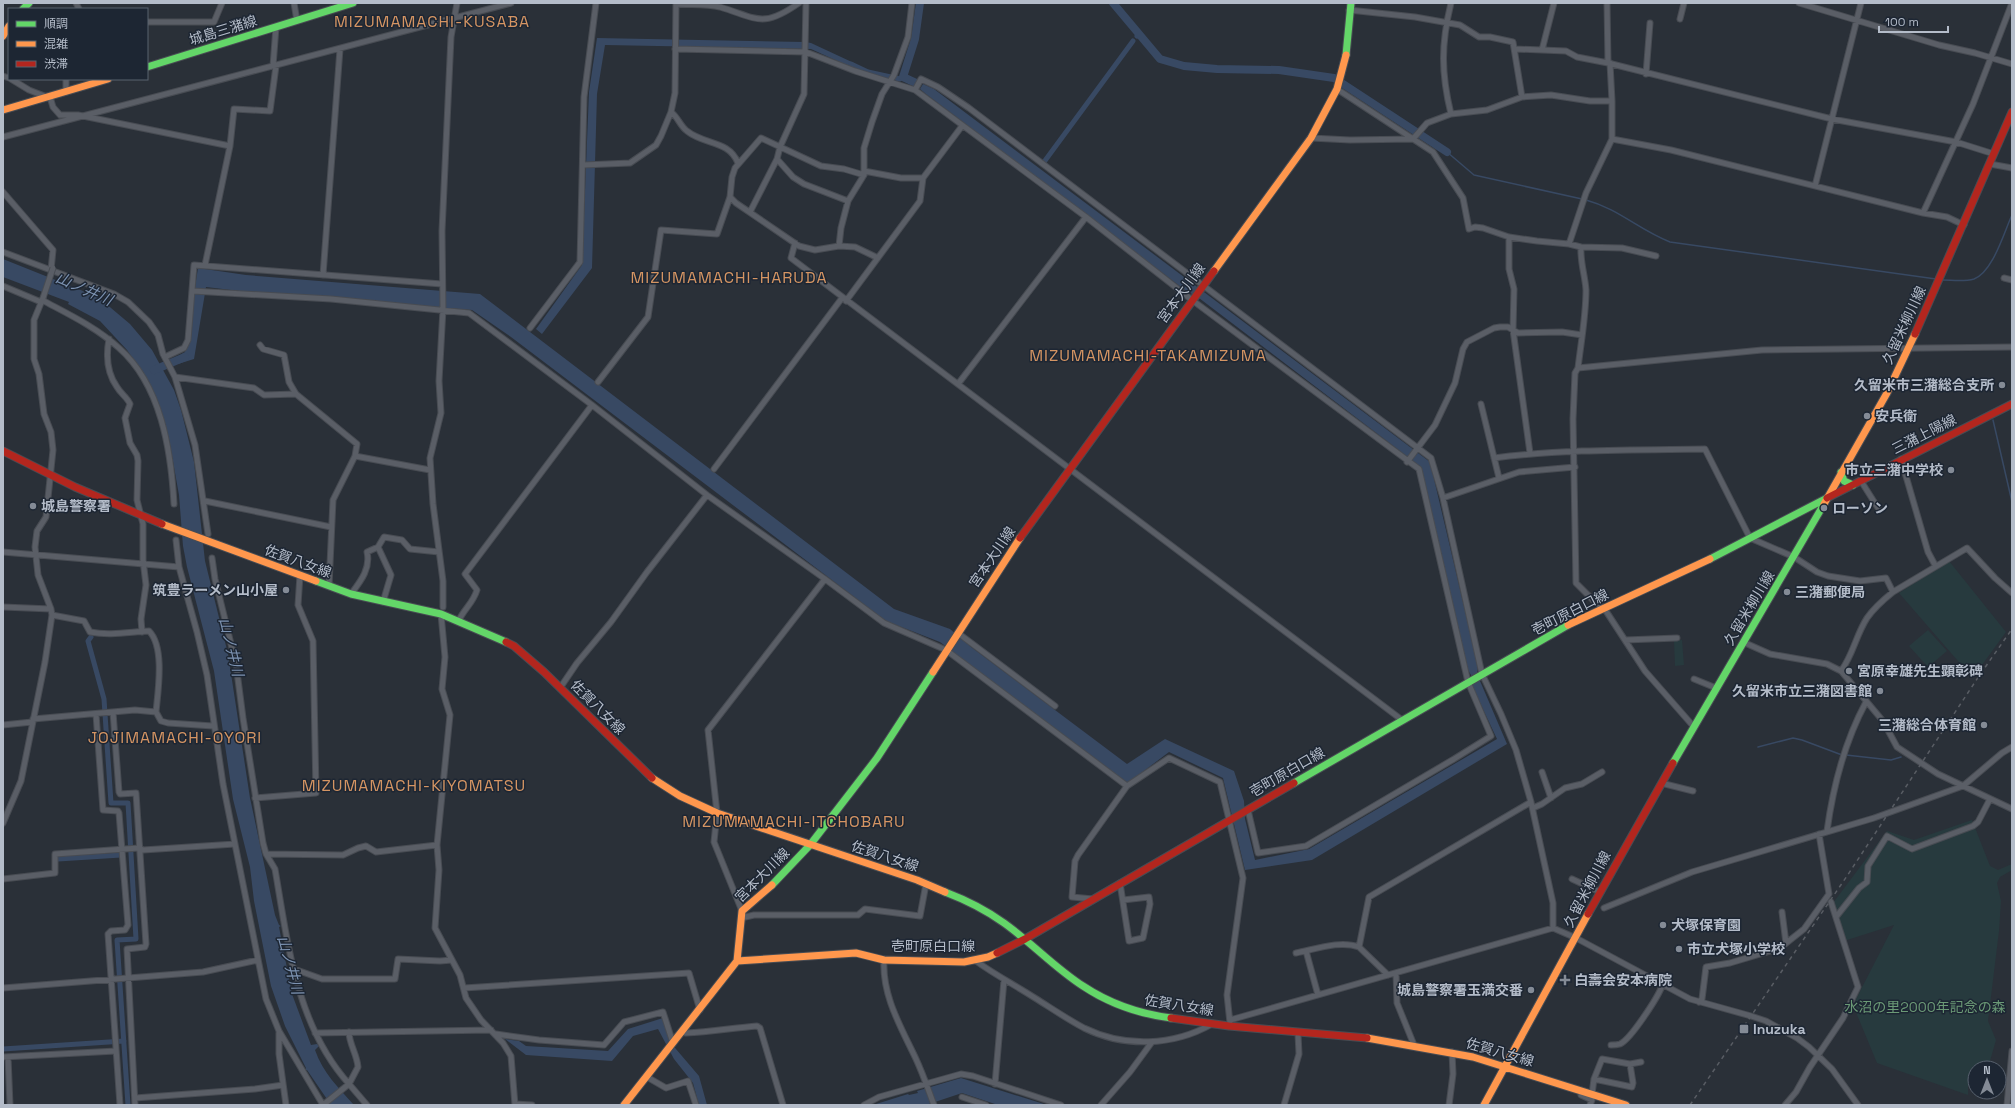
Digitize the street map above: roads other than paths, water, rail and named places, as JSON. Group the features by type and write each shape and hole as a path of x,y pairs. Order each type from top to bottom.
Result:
{"main road":[{"name":"城島三潴線","path":"148,67 353,3"},
{"name":"宮本大川線","path":"738,961 742,914 784,874 810,845 898,727 1008,554 1311,138 1338,87 1347,52 1350,7"},
{"path":"3,110 105,80"},
{"name":"久留米柳川線","path":"1484,1105 1661,783 1794,557 1826,498 1887,393 1909,348 1964,225 2012,112"},
{"name":"三潴上陽線","path":"1826,498 2012,404"},
{"name":"佐賀八女線","path":"3,451 75,487 173,529 208,537 300,575 351,594 441,614 496,636 514,646 560,688 646,773 664,788 693,804 926,884 967,902 1004,923 1083,986 1110,1001 1153,1016 1212,1024 1230,1023 1298,1034 1376,1039 1452,1052 1506,1066 1626,1105"},
{"path":"1841,472 1844,481 1853,485"},
{"name":"壱町原白口線","path":"738,961 856,953 884,960 910,962 976,961 988,957 1025,939 1094,900 1480,674 1576,620 1750,538 1826,498"},
{"path":"624,1105 738,961"}],"street":[{"path":"148,22 214,22 222,3"},
{"path":"294,3 297,21"},
{"path":"443,607 443,581 430,470 432,448 441,413 439,381 443,309 442,231 454,19 457,3"},
{"path":"3,137 84,117 511,3"},
{"path":"530,328 580,262 584,97 596,3"},
{"path":"583,165 630,163 656,145 671,112 675,93 676,3 719,7 754,20 773,18 798,3"},
{"path":"750,212 777,159 780,147 804,94 806,3"},
{"path":"839,246 848,201 864,173 864,148 882,94 892,79 908,37 912,3"},
{"path":"1451,3 1442,55 1446,93 1451,114"},
{"path":"1542,50 1554,3"},
{"path":"1569,244 1586,193 1612,139 1612,101 1607,3"},
{"path":"1680,19 1684,3"},
{"path":"1799,3 1857,21 2012,64"},
{"path":"1815,186 1861,3"},
{"path":"1924,213 1991,59 2012,3"},
{"path":"1350,7 1460,25 1479,37 1490,37 1513,42 1522,97"},
{"path":"1646,74 1650,23"},
{"path":"205,265 230,146 234,109 271,110 276,27"},
{"path":"675,48 806,51 855,71 892,79 915,90 1086,217 1418,469 1469,681 1491,736 1306,846 1258,853 1246,811"},
{"path":"323,275 340,49"},
{"path":"1515,49 1566,51 1577,57 1609,63 1646,74 1832,119 1956,142 1994,154"},
{"path":"915,90 920,79 938,87 963,104 1202,287 1431,458 1443,498 1480,674 1504,721 1532,805 1553,903 1554,928"},
{"path":"12,80 29,90 48,97 53,107 60,115 84,117 230,146"},
{"path":"66,80 66,92"},
{"path":"1338,87 1414,138 1437,156 1439,163 1463,198 1469,229 1475,227 1483,228 1509,237 1569,244 1580,247 1622,248 1656,256"},
{"path":"1311,138 1350,140 1413,140 1427,123 1451,114 1487,110 1522,97 1551,94 1590,101 1612,101"},
{"path":"671,112 678,118 686,131 728,149 735,156 738,163"},
{"path":"714,469 844,299 878,258 920,201 923,178 962,126"},
{"path":"598,382 648,318 661,230 717,234 730,197 732,177 738,163 747,155 761,138 821,166 901,178 923,178"},
{"path":"1612,139 1671,150 1924,213 1947,217 1964,225"},
{"path":"777,159 793,177 804,184 848,201"},
{"path":"1990,164 2012,168"},
{"path":"3,192 53,250 52,269 34,320 34,358 39,374 44,414 52,440 46,517 35,537 36,554 38,575 52,615 45,662 21,781 4,821"},
{"path":"730,197 795,243 815,250 839,246 855,247 878,258"},
{"path":"958,384 1086,217"},
{"path":"1509,237 1509,269 1514,289 1513,330 1530,453"},
{"path":"795,243 791,258 1402,720"},
{"path":"1580,247 1580,260 1585,280 1586,300 1578,368 1575,372 1574,419 1576,583 1598,605 1604,608 1658,688 1694,727"},
{"path":"3,252 98,286 128,302 140,311 158,334 165,357 174,375 195,445 205,502 208,537"},
{"path":"165,357 184,348 188,340 194,264 442,284"},
{"path":"2004,278 2012,280"},
{"path":"3,286 42,300 95,329 120,349 139,371 153,399 165,436 174,504"},
{"path":"193,291 331,299 443,309 469,313 592,405 707,495 884,623 947,649 1127,786"},
{"path":"1407,462 1435,425 1455,383 1463,349 1467,342 1494,328 1508,327 1518,333 1562,332 1582,335"},
{"path":"109,339 107,361 115,386 126,397 130,404 125,418 130,443 137,455 138,461 136,492 143,524 146,585 142,632"},
{"path":"260,345 263,349 284,355 289,382 296,394 358,444 355,456 333,500 329,586"},
{"path":"1578,368 1762,350 2012,347"},
{"path":"174,375 254,388 264,395 296,394"},
{"path":"1481,404 1499,478"},
{"path":"459,620 464,610 474,601 477,590 465,574 592,405"},
{"path":"1494,458 1530,453 1575,451 1705,449 1750,538 1794,557 1817,572 1828,576 1860,581 1886,578 1893,592"},
{"path":"355,456 430,470"},
{"path":"1901,460 1928,552 1935,565"},
{"path":"1443,498 1519,472 1575,467"},
{"path":"1861,481 1878,508"},
{"path":"560,688 707,495"},
{"path":"205,502 331,527"},
{"path":"351,594 365,574 369,560 367,552 378,547 384,537 402,540 410,549 439,552"},
{"path":"176,540 179,567 202,654 222,784 266,999 280,1031 324,1104 347,1085 358,1067 354,1048 349,1040 349,1032"},
{"path":"378,547 390,576 383,602"},
{"path":"1841,671 1850,660 1866,619 1875,607 1893,592 1935,565 1967,548 1995,578 2012,593"},
{"path":"3,552 179,567"},
{"path":"212,558 215,579 236,664 266,854 275,869 299,994 315,1033 325,1051 347,1085 367,1105"},
{"path":"256,798 316,794 313,641 298,605 300,575"},
{"path":"825,579 708,730 717,813 714,842 742,914 754,916 858,915 865,909 920,916 926,884"},
{"path":"3,607 51,609"},
{"path":"441,614 445,657 442,689 450,715 437,845 439,870 435,928 460,975 466,998 470,1005 481,1020 499,1038 511,1056 515,1105 532,1105"},
{"path":"52,615 84,621 90,632 108,635 149,632 154,637 159,675 156,712 161,721 213,726"},
{"path":"957,634 1055,706"},
{"path":"1625,640 1676,638"},
{"path":"1744,642 1770,654 1827,664 1841,671 1883,721 1897,748 1924,766 2012,809"},
{"path":"1694,679 1716,688"},
{"path":"1827,831 1832,796 1856,720 1866,702"},
{"path":"3,725 135,710 156,712"},
{"path":"112,712 119,792 120,794 136,793 146,944 145,947 127,948 135,1105"},
{"path":"98,714 102,810 118,811 128,926 125,930 111,931 108,934 120,1105"},
{"path":"1604,908 1692,872 1874,818 1963,786 2002,753 2012,747"},
{"path":"1094,900 1072,897 1075,861 1078,855 1127,786 1169,758 1220,782 1230,820 1243,878 1227,995 1230,1023 1396,972 1554,928 1576,938 1662,986 1699,1002 1740,1012 1766,1021 1797,1038 1832,1069 1858,1105"},
{"path":"1542,772 1551,798"},
{"path":"1359,947 1369,897 1532,805 1551,798 1565,788 1582,784 1602,772"},
{"path":"1661,783 1693,791"},
{"path":"1836,917 1859,888 1867,882 1868,866 1888,836 1912,849 1973,826 1978,822 1990,799"},
{"path":"1699,1002 1702,999 1706,967 1750,957 1780,948 1804,929 1829,894 1819,834"},
{"path":"3,879 55,873 55,854 139,848 143,850 235,844"},
{"path":"266,854 343,855 366,846 376,852 437,845"},
{"path":"1572,879 1600,892"},
{"path":"1120,884 1129,941 1144,938 1149,910 1149,897 1123,900"},
{"path":"1785,1105 1796,1092 1818,1055 1843,1018 1858,987 1831,902"},
{"path":"1782,912 1786,943"},
{"path":"1296,953 1338,945 1359,947 1388,975"},
{"path":"1306,951 1318,995"},
{"path":"294,969 322,979 390,980 395,979 398,958 440,961 452,960"},
{"path":"3,988 203,972 258,960"},
{"path":"884,960 883,973 889,1003 934,1105"},
{"path":"976,961 1074,1023 1096,1033 1118,1040 1152,1042 1201,1031 1212,1024"},
{"path":"1396,972 1397,1003 1414,1045"},
{"path":"464,988 689,973 700,1010"},
{"path":"995,1084 1004,980"},
{"path":"1611,1045 1622,1042 1633,1030 1658,996 1662,986"},
{"path":"315,1033 493,1032 538,1040 604,1045 624,1022 663,1012 673,1043"},
{"path":"682,1032 686,1034 757,1026 760,1028 783,1105"},
{"path":"280,1031 279,1054 286,1105"},
{"path":"1284,1105 1299,1054 1298,1034"},
{"path":"1101,1105 1130,1072 1152,1042"},
{"path":"10,1105 5,1057 116,1051"},
{"path":"2007,1105 2012,1051"},
{"path":"1449,1105 1453,1074 1452,1052"},
{"path":"1592,1094 1594,1079 1602,1059 1630,1064 1642,1062"},
{"path":"1594,1079 1632,1087 1634,1083 1630,1064"},
{"path":"864,1105 879,1097 961,1074 1061,1105"},
{"path":"647,1077 666,1088 688,1081 696,1105"},
{"path":"135,1098 255,1089 283,1085"},
{"path":"1582,1091 1581,1095 1592,1100 1590,1105"},
{"path":"962,1097 986,1105"}],"water":[{"path":"597,38 805,42 811,43 854,63 857,66 853,68 811,49 605,45 597,94 592,268 542,334 536,329 582,265 589,92"},
{"path":"923,84 934,89 1430,462 1478,666 1477,674 1507,744 1312,860 1245,870 1223,778 1169,752 1128,783 940,642 886,621 511,337 472,310 265,294 206,287 194,359 178,364 175,358 185,352 198,268 246,275 480,294 894,609 950,629 971,647 1127,764 1165,739 1234,771 1244,801 1245,819 1255,860 1309,849 1497,739 1473,688 1421,467 1199,298 1185,290 926,94 920,89"},
{"path":"3,259 98,297 130,324 152,350 174,390 181,410 194,462 205,561 228,654 250,798 275,915 279,925 281,926 279,927 292,994 311,1045 317,1044 319,1046 315,1050 322,1066 354,1105 331,1105 307,1070 305,1070 306,1068 285,1026 271,986 254,901 250,867 233,799 214,671 187,567 183,546 179,495 169,439 160,410 143,373 127,350 100,321 68,304 69,302 3,277"},
{"path":"663,1018 670,1042 699,1076 707,1105 699,1105 693,1083 674,1059 658,1029 633,1036 612,1061 526,1055 505,1039 519,1041 526,1046 608,1051 628,1029"},
{"path":"961,1078 1047,1105 998,1105 962,1093 926,1105 873,1105 908,1094 918,1093 917,1091"}],"waterway":[{"path":"916,83 903,77 915,39 920,3"},
{"path":"1113,3 1160,59 1184,66 1217,69 1279,70 1334,78 1447,152"},
{"path":"1044,162 1133,41"},
{"path":"851,64 868,72 900,79 903,77"},
{"path":"1447,152 1474,175 1582,199"},
{"path":"1586,200 1609,209 1648,232 1670,242 1936,279"},
{"path":"1942,280 1970,280 1981,275 1997,251 2012,215"},
{"path":"154,370 185,357"},
{"path":"1993,420 2012,502"},
{"path":"91,637 88,641 104,699 111,803 128,803 136,939 117,940 128,1105"},
{"path":"1758,747 1793,738 1842,755"},
{"path":"1846,755 1891,760 1901,757"},
{"path":"58,859 121,855"},
{"path":"3,1049 124,1041"}],"railway":[{"path":"1690,1105 1847,876 1979,676 2012,629"}],"place":[{"name":"久留米市三潴総合支所","path":"2002,385"},
{"name":"安兵衛","path":"1867,416"},
{"name":"市立三潴中学校","path":"1951,470"},
{"name":"城島警察署","path":"33,506"},
{"name":"ローソン","path":"1824,508"},
{"name":"筑豊ラーメン山小屋","path":"286,590"},
{"name":"三潴郵便局","path":"1787,592"},
{"name":"宮原幸雄先生顕彰碑","path":"1849,671"},
{"name":"久留米市立三潴図書館","path":"1880,691"},
{"name":"三潴総合体育館","path":"1984,725"},
{"name":"犬塚保育園","path":"1663,925"},
{"name":"市立犬塚小学校","path":"1679,949"},
{"name":"白壽会安本病院","path":"1565,980"},
{"name":"城島警察署玉満交番","path":"1531,990"},
{"name":"Inuzuka","path":"1744,1029"}],"district":[{"name":"MIZUMAMACHI-KUSABA","path":"432,21"},
{"name":"MIZUMAMACHI-HARUDA","path":"729,277"},
{"name":"MIZUMAMACHI-TAKAMIZUMA","path":"1148,355"},
{"name":"JOJIMAMACHI-OYORI","path":"175,737"},
{"name":"MIZUMAMACHI-KIYOMATSU","path":"414,785"},
{"name":"MIZUMAMACHI-ITCHOBARU","path":"794,821"}],"water label":[{"name":"山ノ井川","path":"84,289"},
{"name":"山ノ井川","path":"231,647"},
{"name":"山ノ井川","path":"290,965"}],"park label":[{"name":"水沼の里2000年記念の森","path":"1925,1007"}]}
